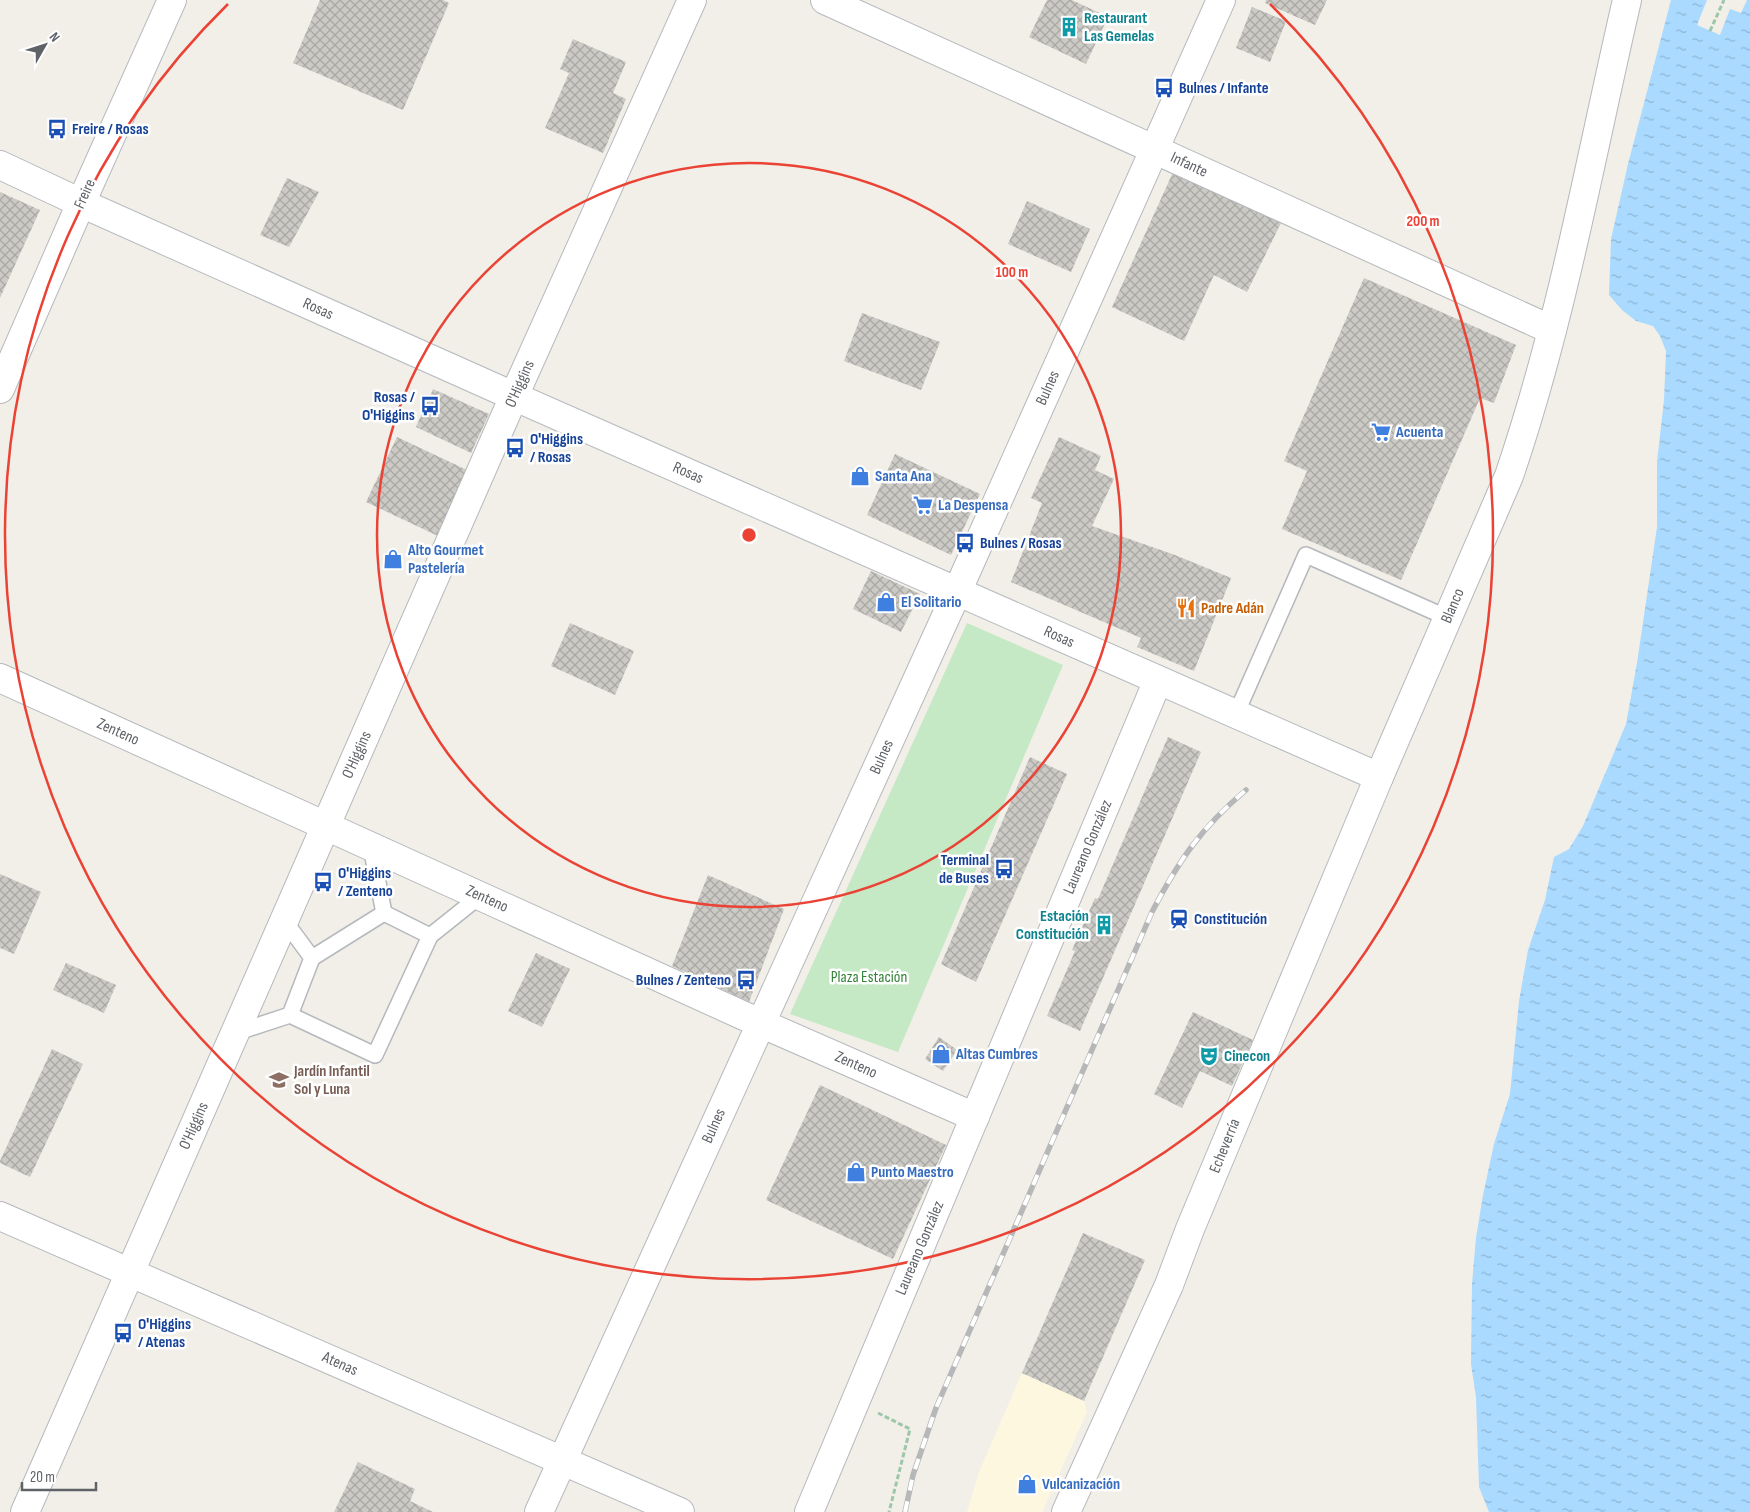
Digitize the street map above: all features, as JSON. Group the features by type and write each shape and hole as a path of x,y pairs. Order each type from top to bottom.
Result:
{"street":[{"name":"Freire","path":"0,389 172,0"},
{"name":"O'Higgins","path":"25,1512 514,396 692,0"},
{"name":"Infante","path":"825,0 1552,330"},
{"name":"Bulnes","path":"539,1512 957,592 1221,0"},
{"name":"Blanco","path":"1379,777 1509,476 1524,433 1552,330 1627,0"},
{"name":"Rosas","path":"0,165 514,396 1379,777"},
{"name":"Zenteno","path":"0,678 761,1023 975,1117"},
{"name":"Laureano González","path":"809,1512 1158,680"},
{"name":"Echeverría","path":"1066,1512 1170,1284 1217,1165 1379,777"},
{"name":"Atenas","path":"0,1216 680,1512"}],"lane":[{"path":"1236,714 1306,555 1448,618"},
{"path":"371,847 384,913"},
{"path":"235,1032 290,1015 375,1054 430,936 480,896"},
{"path":"384,913 430,936"},
{"path":"290,1015 312,958 384,913"},
{"path":"284,920 312,958"}],"path":[{"path":"1710,31 1724,0"},
{"path":"856,1402 910,1429 889,1512"}],"shaded area":[{"path":"1022,1373 1084,1401 1087,1412 1042,1512 967,1512 979,1472"}],"green space":[{"name":"Plaza Estación","path":"967,623 1063,665 898,1052 790,1014"}],"water":[{"path":"1671,0 1750,0 1750,1512 1489,1512 1479,1487 1476,1397 1471,1364 1472,1284 1476,1238 1483,1195 1494,1144 1510,1094 1519,1001 1528,950 1545,900 1554,857 1569,849 1583,826 1626,724 1657,527 1657,462 1664,400 1666,351 1660,336 1653,326 1636,321 1622,310 1609,295 1611,239 1628,164"}],"pier":[{"path":"1707,0 1747,0 1741,13 1730,9 1720,35 1697,25"}],"building":[{"path":"320,0 443,0 449,3 403,110 293,63"},
{"name":"Restaurant Las Gemelas","path":"1047,0 1072,0 1108,17 1086,64 1029,37"},
{"path":"1266,0 1327,0 1315,25 1265,3"},
{"path":"1252,7 1286,21 1270,62 1236,48"},
{"path":"573,39 626,62 613,93 626,99 603,153 545,128 569,73 560,69"},
{"path":"1174,170 1251,206 1281,223 1247,292 1214,275 1184,341 1112,307"},
{"path":"287,178 319,192 289,247 260,235"},
{"path":"0,192 40,210 0,298"},
{"path":"1027,201 1090,229 1071,272 1008,244"},
{"name":"Acuenta","path":"1364,278 1516,345 1494,403 1480,398 1401,580 1282,529 1307,471 1284,461"},
{"path":"862,313 940,342 921,390 844,361"},
{"path":"433,389 489,414 471,453 416,427"},
{"path":"397,437 469,471 438,536 366,502"},
{"path":"1059,437 1101,456 1095,470 1114,479 1092,526 1175,555 1231,578 1194,671 1137,647 1141,638 1011,582 1042,503 1031,498"},
{"name":"La Despensa","path":"895,454 980,494 951,555 867,515"},
{"name":"El Solitario","path":"871,571 920,594 901,632 853,609"},
{"path":"570,623 634,651 615,695 551,666"},
{"name":"Estación Constitución","path":"1168,737 1201,752 1080,1031 1047,1016 1075,951 1072,950 1095,898 1098,899"},
{"name":"Terminal de Buses","path":"1030,757 1067,774 976,982 941,964"},
{"path":"0,874 41,892 14,954 0,948"},
{"path":"708,875 784,909 749,1002 672,966"},
{"path":"536,953 570,969 542,1027 508,1011"},
{"path":"66,963 116,985 104,1013 53,990"},
{"name":"Cinecon","path":"1193,1012 1253,1040 1232,1086 1200,1071 1182,1108 1154,1094"},
{"name":"Altas Cumbres","path":"939,1037 957,1050 943,1071 925,1059"},
{"path":"52,1049 83,1064 30,1177 0,1163 0,1161"},
{"name":"Punto Maestro","path":"820,1085 946,1145 893,1259 766,1200"},
{"path":"1083,1233 1145,1260 1084,1401 1022,1373"},
{"path":"358,1462 415,1489 410,1501 433,1512 334,1512"}],"railway":[{"path":"905,1512 913,1475 936,1408 1152,912 1172,876 1192,846 1216,818 1246,790"}],"place":[{"name":"Restaurant Las Gemelas","path":"1069,27"},
{"name":"Bulnes / Infante","path":"1164,88"},
{"name":"Freire / Rosas","path":"57,129"},
{"name":"Rosas / O'Higgins","path":"430,406"},
{"name":"Acuenta","path":"1381,432"},
{"name":"O'Higgins / Rosas","path":"515,448"},
{"name":"Santa Ana","path":"860,476"},
{"name":"La Despensa","path":"923,505"},
{"name":"Bulnes / Rosas","path":"965,543"},
{"name":"Alto Gourmet Pastelería","path":"393,559"},
{"name":"El Solitario","path":"886,602"},
{"name":"Padre Adán","path":"1186,608"},
{"name":"Terminal de Buses","path":"1004,869"},
{"name":"O'Higgins / Zenteno","path":"323,882"},
{"name":"Constitución","path":"1179,919"},
{"name":"Estación Constitución","path":"1104,925"},
{"name":"Bulnes / Zenteno","path":"746,980"},
{"name":"Altas Cumbres","path":"941,1054"},
{"name":"Cinecon","path":"1209,1056"},
{"name":"Jardín Infantil Sol y Luna","path":"279,1080"},
{"name":"Punto Maestro","path":"856,1172"},
{"name":"O'Higgins / Atenas","path":"123,1333"},
{"name":"Vulcanización","path":"1027,1484"}]}
